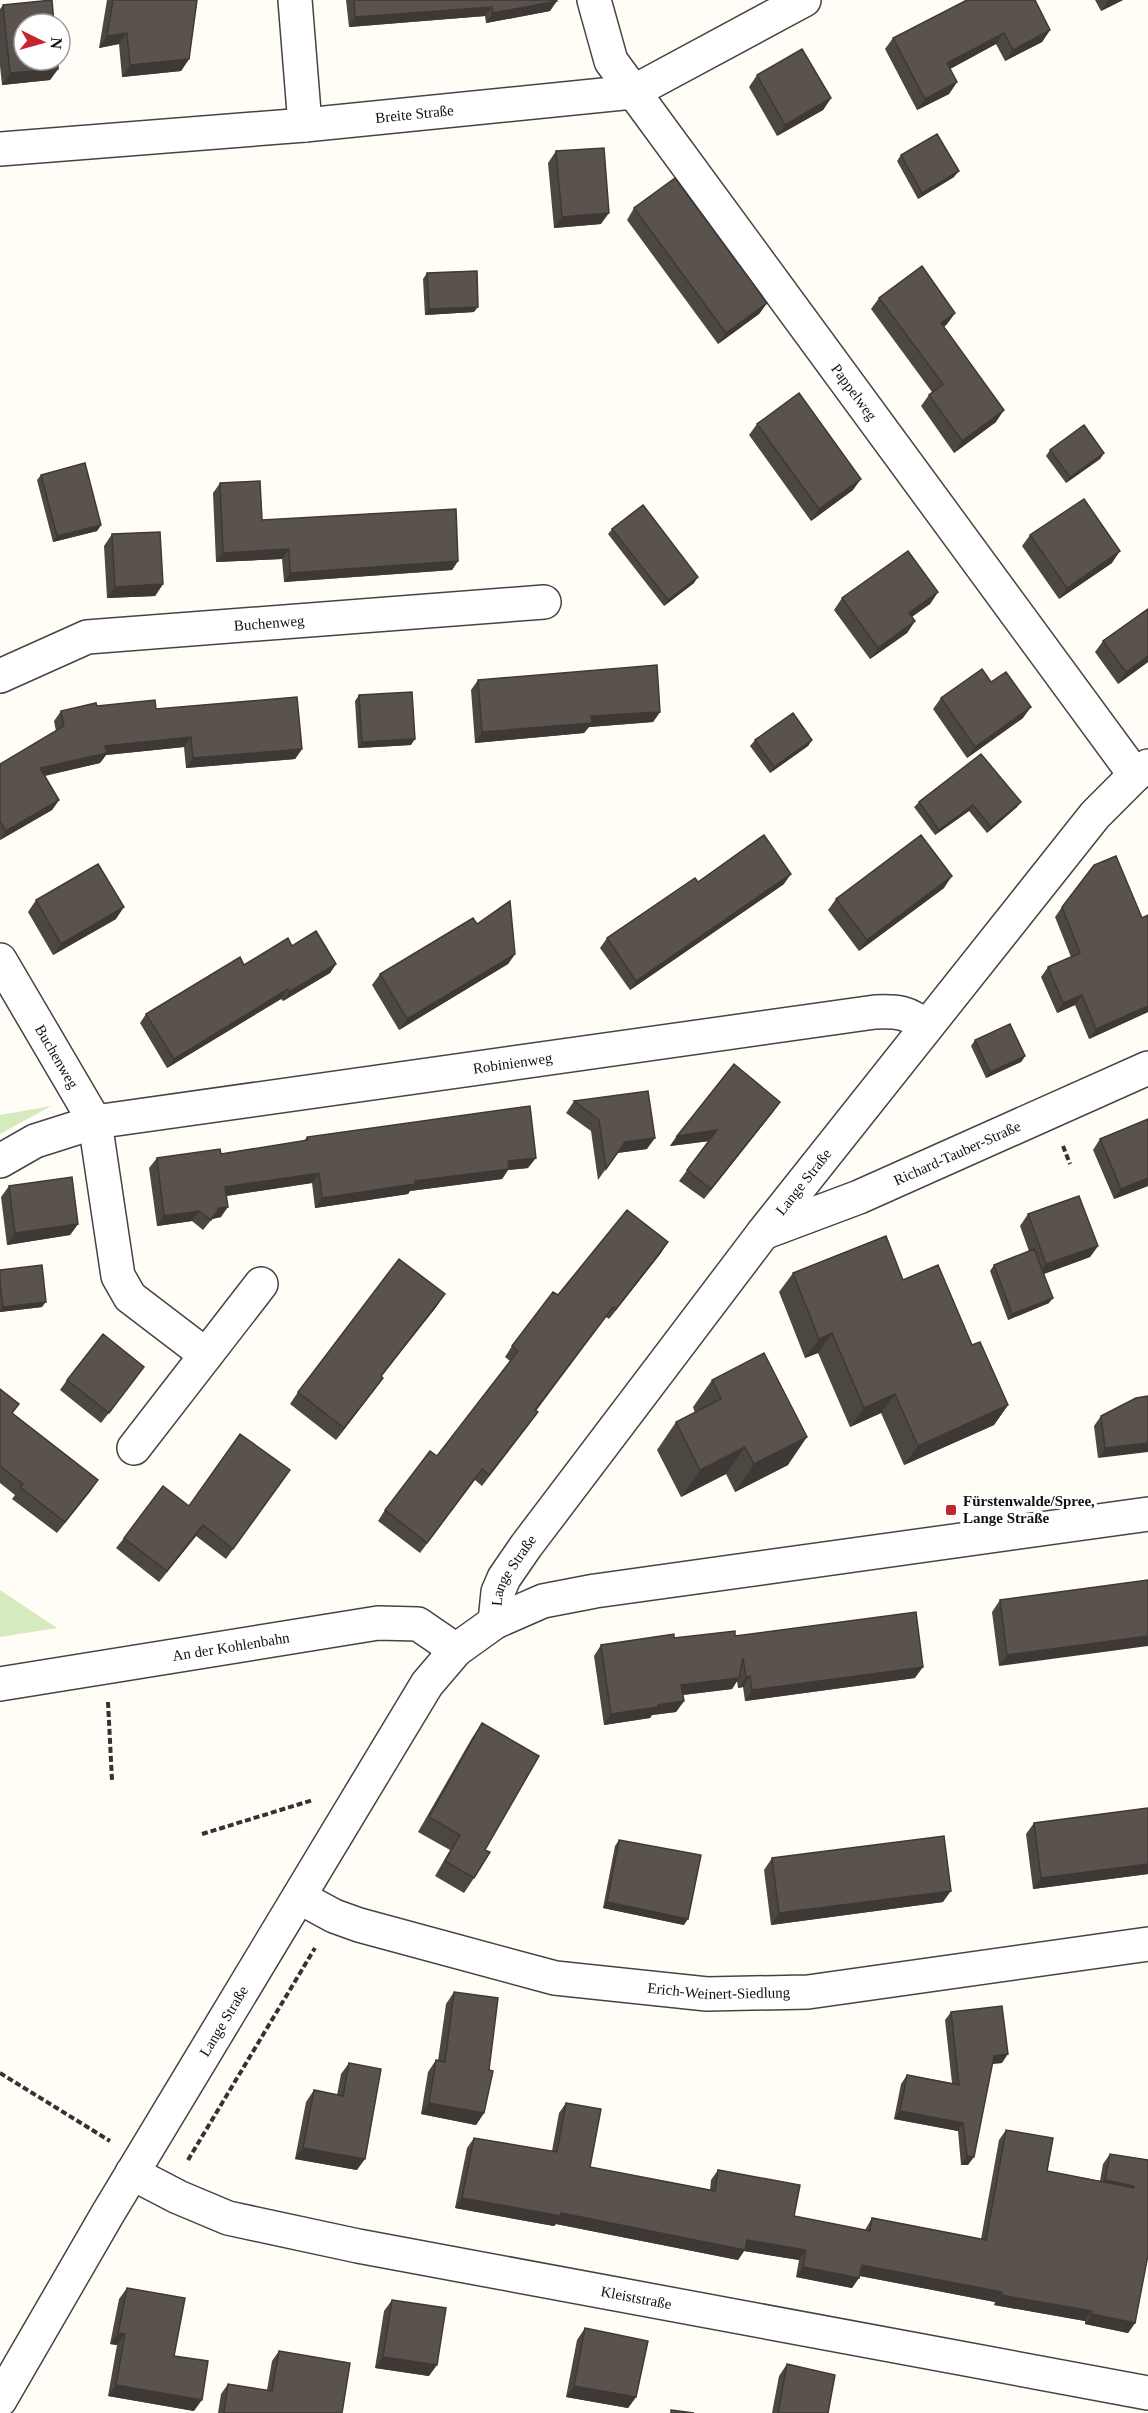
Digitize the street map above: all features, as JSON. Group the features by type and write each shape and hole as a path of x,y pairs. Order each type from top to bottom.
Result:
{"street":[{"path":"294,0 305,124"},
{"name":"Pappelweg","path":"594,0 611,61 633,92 1142,770"},
{"name":"Breite Straße","path":"0,149 305,124 633,92 804,0"},
{"name":"Buchenweg","path":"0,676 87,637 544,602"},
{"name":"Lange Straße","path":"495,1622 498,1592 504,1578 526,1546 763,1233 1095,815 1142,770"},
{"name":"Buchenweg","path":"0,960 95,1122"},
{"name":"Robinienweg","path":"0,1161 35,1141 95,1122 876,1012 894,1011 912,1016 926,1027"},
{"name":"Richard-Tauber-Straße","path":"763,1233 859,1197 1148,1068"},
{"path":"95,1122 118,1276 130,1297 206,1355"},
{"path":"134,1448 261,1284"},
{"path":"456,1650 495,1622 543,1601 595,1591 1148,1514"},
{"name":"An der Kohlenbahn","path":"0,1684 378,1623 418,1624 456,1650"},
{"name":"Lange Straße","path":"0,2400 132,2173 427,1684 456,1650"},
{"name":"Erich-Weinert-Siedlung","path":"298,1897 334,1916 359,1925 555,1978 706,1994 808,1992 1148,1944"},
{"name":"Kleiststraße","path":"132,2173 228,2218 358,2246 1148,2393"}],"path":[{"path":"106,1667 112,1780"},
{"path":"202,1834 323,1797"},
{"path":"169,2192 334,1916"},
{"path":"0,2073 111,2142"}],"green space":[{"path":"51,1106 0,1134 0,1115"},
{"path":"0,1590 57,1628 0,1637"}],"building":[{"path":"52,0 53,12 12,12 12,72 22,72 10,73 3,5"},
{"path":"113,0 197,0 189,59 130,65 127,33 107,36"},
{"path":"354,0 557,1 493,13 492,7 355,17"},
{"path":"967,0 1035,0 1050,30 1013,50 1004,33 947,63 957,82 925,99 893,38"},
{"path":"802,49 831,98 785,125 757,75"},
{"path":"937,134 959,171 922,193 901,155"},
{"path":"604,148 609,213 562,217 556,151"},
{"path":"675,178 767,303 726,333 634,208"},
{"path":"922,266 955,313 941,323 1004,410 962,441 929,395 943,384 879,298"},
{"path":"477,271 478,307 429,309 427,273"},
{"path":"799,393 861,479 819,509 757,424"},
{"path":"1084,425 1104,453 1070,477 1050,450"},
{"path":"85,463 101,525 57,536 41,475"},
{"path":"260,481 262,520 456,509 458,561 290,573 289,549 223,553 220,483"},
{"path":"1084,499 1120,551 1067,588 1030,535"},
{"path":"643,505 698,577 668,600 612,529"},
{"path":"160,532 163,584 115,587 112,534"},
{"path":"908,551 938,592 909,613 915,621 878,648 842,598"},
{"path":"1148,609 1148,656 1126,672 1103,641"},
{"path":"657,665 660,712 591,716 592,723 482,732 478,680"},
{"path":"982,669 991,682 1006,672 1031,707 975,747 941,698"},
{"path":"412,692 415,739 362,742 359,695"},
{"path":"297,697 302,749 193,758 191,737 105,746 107,753 40,768 59,800 6,831 0,821 0,764 64,726 61,711 96,703 97,706 155,700 156,709"},
{"path":"793,713 812,740 774,767 755,740"},
{"path":"981,754 1021,802 991,827 973,805 939,830 919,802"},
{"path":"764,835 791,874 636,981 607,938 695,878 698,882"},
{"path":"921,835 952,876 867,940 836,899"},
{"path":"1116,856 1142,918 1148,915 1148,1006 1096,1029 1082,995 1063,1003 1048,967 1080,953 1062,907 1094,865"},
{"path":"98,864 124,907 61,944 36,900"},
{"path":"510,901 515,954 407,1019 380,974 473,918 477,924"},
{"path":"316,931 336,964 289,992 288,989 174,1059 146,1014 240,957 244,965 288,938 292,946"},
{"path":"1010,1024 1025,1056 990,1072 975,1040"},
{"path":"734,1064 780,1102 711,1189 687,1170 717,1130 677,1136"},
{"path":"648,1091 655,1138 625,1142 606,1169 599,1120 574,1101"},
{"path":"530,1106 536,1158 508,1161 509,1169 415,1181 415,1184 322,1198 319,1173 225,1187 228,1207 219,1208 211,1220 199,1211 164,1216 157,1158 220,1149 221,1154 308,1140 307,1137"},
{"path":"1148,1119 1148,1178 1121,1189 1100,1139"},
{"path":"72,1177 78,1224 15,1233 9,1186"},
{"path":"1079,1196 1098,1246 1046,1264 1028,1214"},
{"path":"627,1210 668,1242 616,1309 613,1307 535,1410 538,1412 489,1475 482,1469 427,1543 385,1510 430,1451 437,1456 518,1351 512,1346 553,1292 558,1295"},
{"path":"886,1236 903,1280 938,1265 972,1345 980,1342 1008,1405 918,1446 895,1394 864,1408 832,1333 819,1339 793,1273"},
{"path":"1034,1249 1053,1298 1012,1314 994,1265"},
{"path":"399,1259 445,1294 344,1428 298,1392"},
{"path":"42,1265 46,1302 3,1307 0,1270"},
{"path":"103,1334 144,1367 109,1413 67,1380"},
{"path":"764,1353 807,1437 754,1464 745,1447 700,1470 676,1422 721,1399 712,1380"},
{"path":"0,1389 19,1404 12,1413 98,1480 65,1522 20,1487 23,1484 0,1466"},
{"path":"1148,1396 1148,1443 1105,1448 1101,1416 1136,1398"},
{"path":"240,1434 290,1470 233,1549 203,1525 167,1571 124,1538 163,1486 189,1506"},
{"path":"1148,1580 1148,1636 1007,1655 1000,1600"},
{"path":"916,1612 923,1667 752,1690 750,1676 746,1677 743,1658 739,1678 681,1685 684,1701 611,1714 601,1645 674,1634 674,1638 735,1631 735,1636"},
{"path":"482,1723 539,1756 485,1850 490,1852 474,1878 445,1861 460,1835 429,1817"},
{"path":"1148,1808 1148,1864 1041,1878 1034,1823"},
{"path":"944,1836 951,1891 779,1913 772,1858"},
{"path":"619,1840 701,1855 688,1919 607,1902"},
{"path":"454,1992 498,1998 489,2070 493,2071 484,2113 429,2103 436,2060 445,2062"},
{"path":"1002,2006 1008,2054 994,2056 974,2157 967,2156 963,2123 900,2111 907,2075 959,2085 951,2012"},
{"path":"349,2063 381,2069 365,2159 303,2148 314,2090 343,2096"},
{"path":"566,2103 601,2109 590,2167 715,2191 718,2170 800,2185 794,2216 870,2231 872,2218 986,2240 1006,2130 1053,2138 1047,2171 1134,2188 1134,2186 1105,2180 1110,2154 1148,2160 1148,2255 1135,2323 1092,2314 1092,2311 1001,2295 1002,2292 862,2265 859,2278 803,2267 806,2250 747,2240 745,2250 561,2213 561,2216 462,2198 474,2138 557,2152"},
{"path":"127,2288 185,2298 174,2356 208,2361 202,2400 116,2385 125,2334 118,2333"},
{"path":"392,2300 446,2308 437,2365 383,2357"},
{"path":"585,2328 648,2341 636,2397 574,2386"},
{"path":"279,2351 350,2363 342,2413 224,2413 228,2384 272,2391"},
{"path":"787,2364 835,2375 828,2413 778,2413"},
{"path":"671,2410 694,2413 671,2413"}],"place":[{"name":"Fürstenwalde/Spree, Lange Straße","path":"951,1510"}]}
